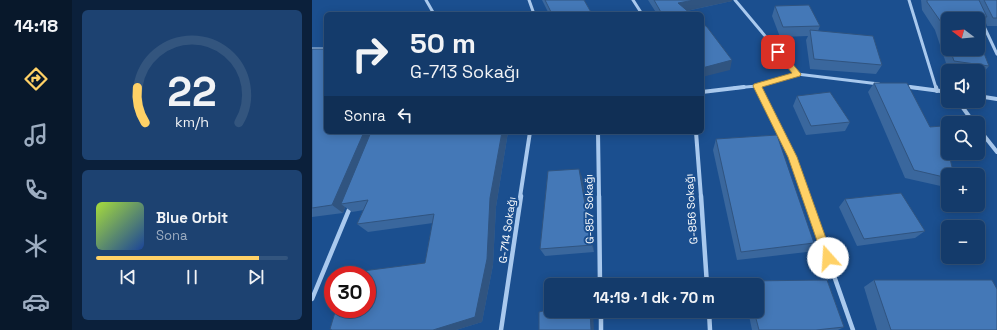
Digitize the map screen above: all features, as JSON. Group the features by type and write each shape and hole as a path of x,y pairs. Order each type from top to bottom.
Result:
{"street":[{"path":"426,0 433,12"},
{"path":"529,0 533,12"},
{"path":"632,0 641,12"},
{"path":"735,0 797,74"},
{"path":"909,0 937,91"},
{"path":"985,28 997,54"},
{"path":"312,49 324,49"},
{"path":"704,92 757,86 797,74 883,84"},
{"path":"757,86 793,157 853,330"},
{"path":"898,86 941,91"},
{"path":"985,97 997,99"},
{"name":"G-714 Sokağı","path":"501,330 530,134"},
{"name":"G-857 Sokağı","path":"598,134 600,278"},
{"name":"G-856 Sokağı","path":"696,134 706,278"},
{"path":"985,137 997,152"},
{"path":"312,299 354,198"},
{"path":"601,318 601,330"},
{"path":"709,318 710,330"}],"building":[{"path":"545,0 584,0 591,12 551,12"},
{"path":"654,0 694,0 678,3 689,12 661,12"},
{"path":"927,0 979,0 985,12 941,12 941,22"},
{"path":"984,0 997,0 997,18 993,18"},
{"path":"809,5 820,26 783,27 775,6"},
{"path":"704,25 707,27 732,60 704,67"},
{"path":"810,30 873,36 882,65 814,59"},
{"path":"312,49 324,49 324,134 363,134 332,205 312,208"},
{"path":"952,56 985,56 989,66 985,65 985,64 954,61"},
{"path":"874,83 907,83 930,127 941,126 941,160 950,160 952,168 941,168 941,176 914,170"},
{"path":"830,92 850,122 811,126 797,96"},
{"path":"370,134 502,134 490,198 487,259 475,317 433,330 330,329 333,318 376,318 376,269 425,263 434,214 357,224 368,200 341,204"},
{"path":"777,135 814,243 741,252 716,139"},
{"path":"579,169 592,245 540,249 548,171"},
{"path":"901,193 925,231 864,239 845,199"},
{"path":"827,280 844,327 816,330 759,330 756,318 764,318 764,281"},
{"path":"874,280 992,280 997,289 997,330 891,330"},
{"path":"544,311 544,318 590,318 591,330 539,330 539,312"}],"route":[{"path":"778,52 797,74 757,86 793,157 828,258"}]}
